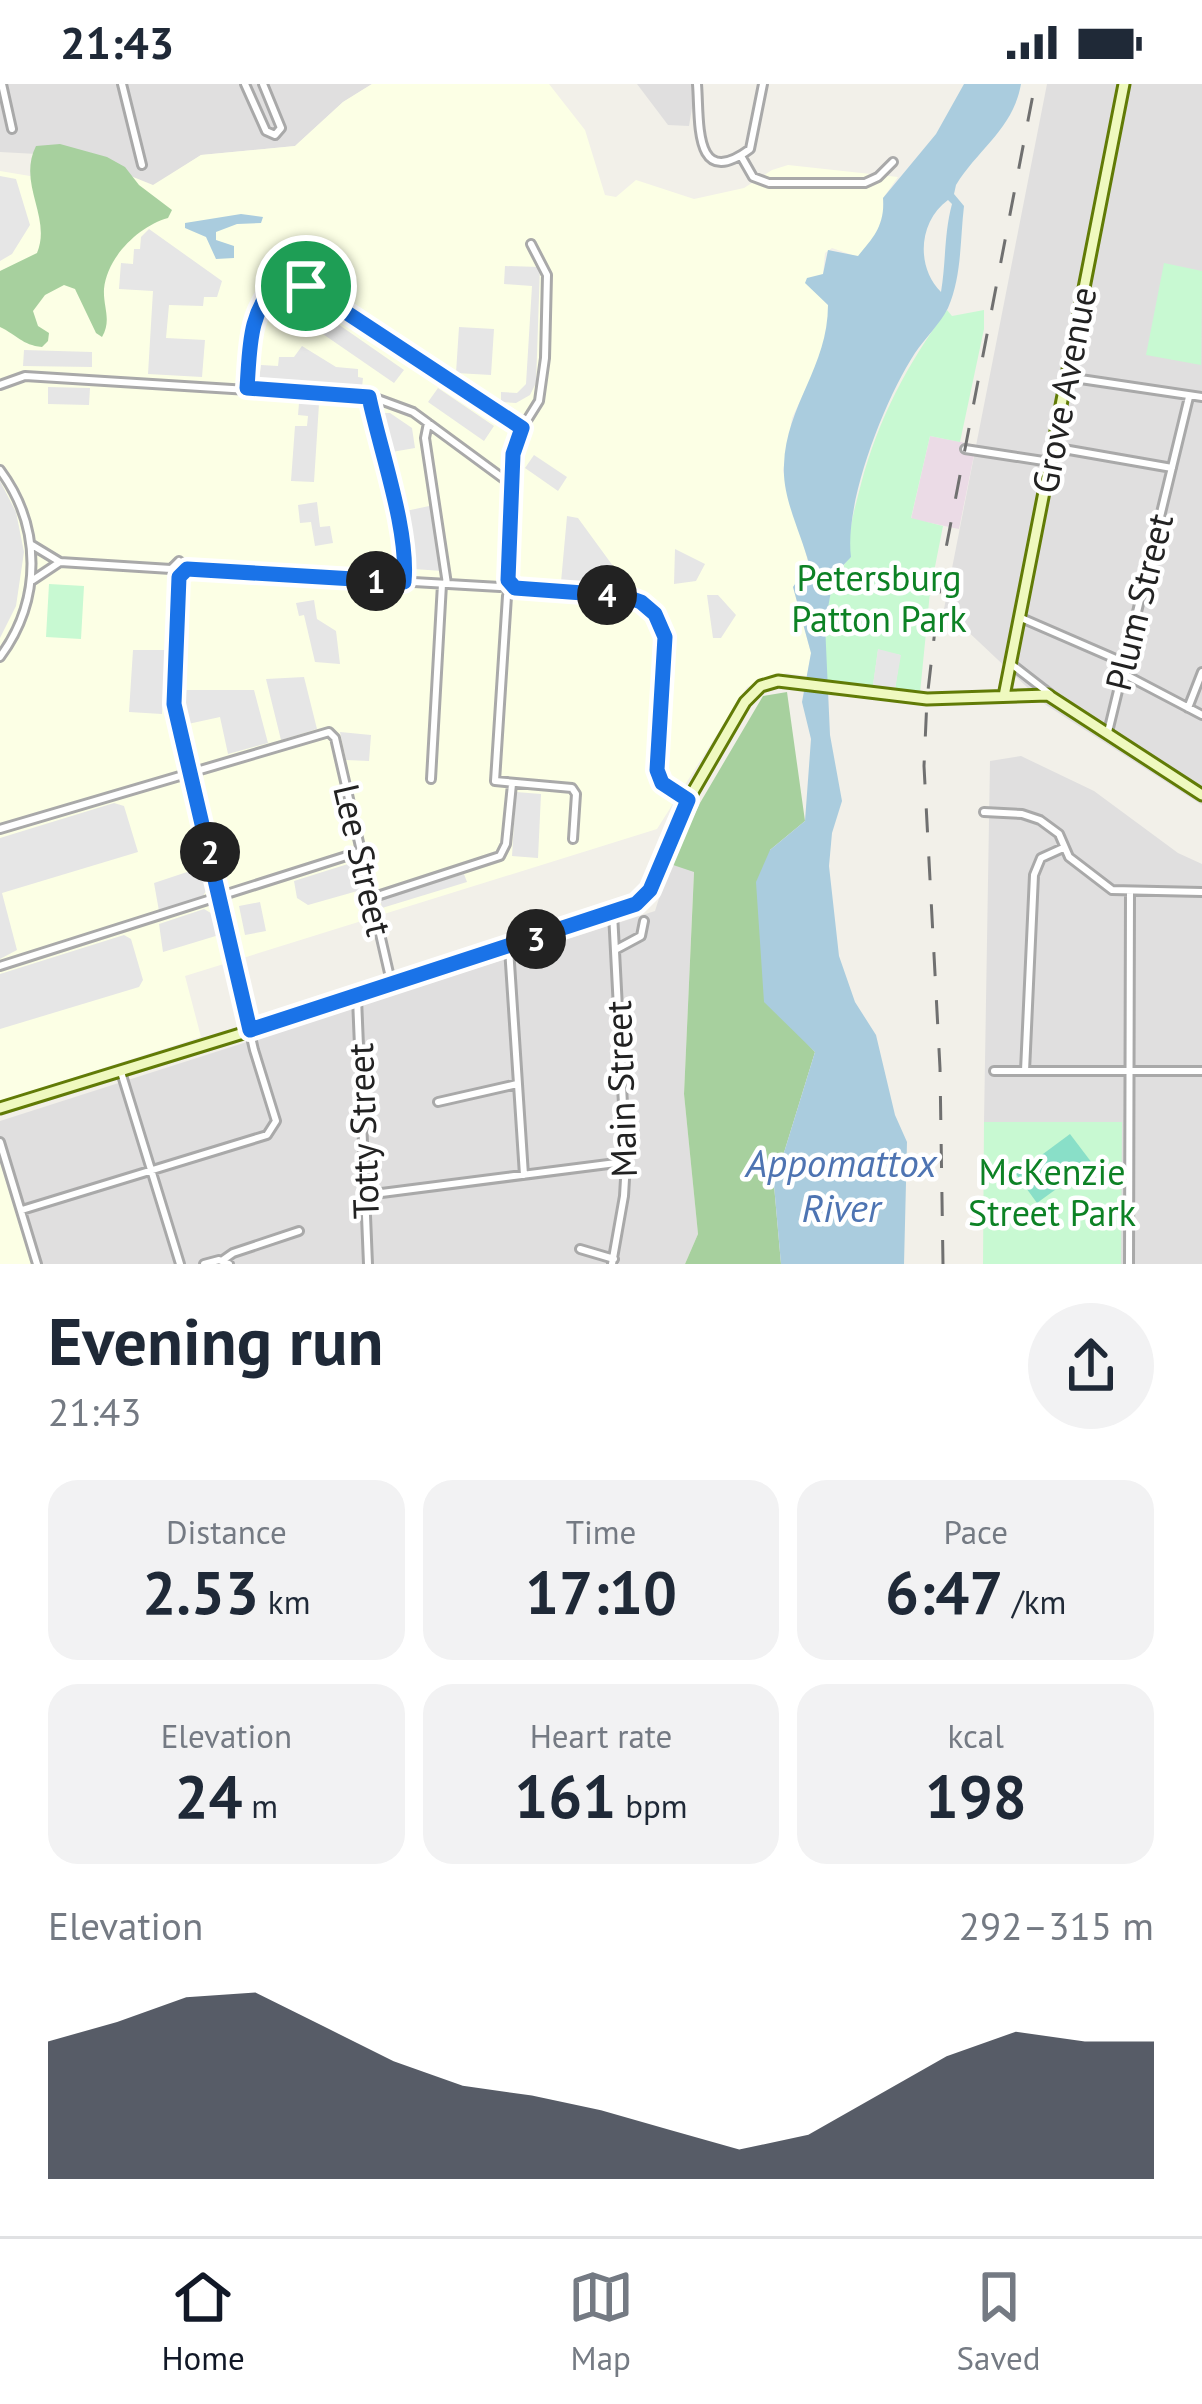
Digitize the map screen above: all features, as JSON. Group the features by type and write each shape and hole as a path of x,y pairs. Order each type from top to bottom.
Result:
{"main road":[{"name":"Grove Avenue","path":"1004,696 1124,84"},
{"path":"0,1108 357,998 636,904 646,896 688,800 754,691 778,681 927,699 1055,698 1202,796"}],"street":[{"path":"2,84 12,129"},
{"path":"122,84 142,166"},
{"path":"245,84 266,130 275,135 281,128 263,84"},
{"path":"697,84 704,153 721,162 741,156 752,145 763,84"},
{"path":"741,156 753,177 770,183 865,183 893,162"},
{"path":"531,244 547,275 545,356 539,401 514,441 508,580 515,588 624,596 655,614 665,637 657,770 662,783 688,800"},
{"path":"247,388 257,308 279,281 292,281 522,428"},
{"path":"0,385 25,376 369,397 400,406 428,423 512,484"},
{"path":"1067,377 1202,397"},
{"path":"369,397 403,546 404,582"},
{"name":"Plum Street","path":"1107,736 1189,397"},
{"path":"428,423 425,438 444,584 431,779"},
{"path":"1052,447 1172,468"},
{"path":"965,448 1050,462"},
{"path":"0,470 18,498 33,565 20,624 0,657"},
{"path":"32,545 60,562 172,568 179,577"},
{"path":"172,568 178,561 187,569 500,587 508,580"},
{"path":"32,581 60,562"},
{"path":"22,1210 267,1135 275,1125 172,682 179,577 187,569"},
{"path":"500,587 507,596"},
{"path":"515,588 507,596 495,781 572,788 576,794 573,839"},
{"path":"1019,617 1124,663"},
{"path":"1010,663 1055,698"},
{"path":"1188,708 1202,672"},
{"path":"1122,673 1202,715"},
{"name":"Lee Street","path":"191,771 325,732 332,735 392,986"},
{"path":"0,829 191,771"},
{"path":"371,898 500,856 506,844 512,784"},
{"path":"984,812 1040,820 1055,830 1063,848 1106,887 1130,892 1202,892"},
{"path":"1025,1071 1034,875 1041,858 1063,848"},
{"path":"0,966 359,852"},
{"path":"1129,1264 1130,892"},
{"name":"Main Street","path":"613,1261 626,1162 614,913"},
{"path":"615,950 641,936 644,920"},
{"path":"508,948 524,1175"},
{"name":"Totty Street","path":"357,998 368,1264"},
{"path":"994,1071 1202,1071"},
{"path":"121,1072 180,1264"},
{"path":"439,1102 518,1084"},
{"path":"0,1142 37,1264"},
{"path":"366,1195 626,1162"},
{"path":"204,1264 226,1262 250,1247 298,1231"},
{"path":"580,1249 613,1261"}],"shaded area":[{"path":"0,84 372,84 343,102 295,146 201,155 153,186 37,154 0,152"},
{"path":"372,84 549,84 585,130 605,195 616,197 636,180 694,199 744,188 788,165 898,177 883,198 876,237 858,257 832,248 825,253 823,274 806,282 828,305 828,326 825,348 792,418 783,471 809,565 793,587 811,653 807,676 786,673 747,687 657,829 185,976 201,1037 0,1101 0,171 42,178 106,166 153,185 201,155 295,146 343,102"},
{"path":"637,84 696,84 689,126 668,125"},
{"path":"1047,84 1202,84 1202,805 1046,705 944,609"},
{"path":"0,176 16,179 30,225 12,254 0,261"},
{"path":"149,229 222,281 217,297 204,297 203,306 169,305 166,338 205,340 202,377 148,374 153,291 119,289 121,263 133,264 134,249 140,249 141,237"},
{"path":"505,266 540,267 536,383 530,395 516,403 501,402 501,392 517,393 526,384 532,286 504,284"},
{"path":"310,314 330,328 335,322 404,370 394,383 304,321"},
{"path":"459,327 494,329 491,375 456,373"},
{"path":"302,346 336,367 358,369 362,387 259,379 261,365 278,366 279,357 294,357"},
{"path":"24,350 92,352 92,367 23,366"},
{"path":"48,387 90,388 89,405 48,404"},
{"path":"438,388 494,426 484,441 428,402"},
{"path":"299,403 319,404 314,482 291,481 295,426 307,426 308,416 298,415"},
{"path":"377,413 390,413 412,428 415,448 386,453"},
{"path":"930,436 976,445 959,529 911,519"},
{"path":"534,455 567,477 558,491 525,468"},
{"path":"0,481 16,512 24,552 16,606 0,638"},
{"path":"317,502 320,527 330,526 333,543 315,546 311,522 300,523 298,505"},
{"path":"434,505 442,571 414,569 401,512"},
{"path":"567,516 578,518 613,566 602,574 601,586 561,582"},
{"path":"675,549 705,564 696,581 674,584"},
{"path":"707,595 718,595 736,615 721,638 713,638"},
{"path":"314,600 317,619 336,631 340,664 315,662 304,615 299,616 296,603"},
{"path":"878,649 901,655 894,695 872,692"},
{"path":"133,650 165,650 162,714 129,712"},
{"path":"304,677 317,729 281,740 266,679"},
{"path":"184,690 254,690 268,743 228,754 220,717 188,724"},
{"path":"340,732 371,735 369,761 346,760"},
{"path":"1021,756 1094,791 1178,853 1202,864 1202,1264 1121,1264 1121,1123 984,1122 990,761"},
{"path":"516,792 541,794 538,858 512,856"},
{"path":"114,803 124,806 138,852 2,893 17,950 0,959 0,838"},
{"path":"348,864 355,867 361,890 308,905 297,898 294,881"},
{"path":"670,864 694,871 684,1094 698,1234 685,1264 31,1264 0,1174 0,1121 655,911"},
{"path":"196,869 206,873 209,886 203,896 159,911 154,883"},
{"path":"464,874 467,882 382,908 380,900"},
{"path":"260,902 266,931 245,935 239,906"},
{"path":"204,909 216,916 219,935 163,952 159,924"},
{"path":"124,935 131,939 143,980 139,987 0,1029 0,974"},
{"path":"0,1162 32,1264 0,1264"}],"green space":[{"path":"60,144 125,167 139,185 172,210 168,218 136,236 111,266 104,289 107,319 102,337 75,289 64,285 45,295 33,311 38,326 49,333 42,347 0,327 0,271 37,253 40,226 31,160 36,146"},
{"path":"1164,263 1202,271 1201,365 1146,355"},
{"name":"Petersburg Patton Park","path":"947,310 952,316 984,310 984,329 960,442 930,436 911,518 943,526 930,592 920,693 895,689 900,655 878,650 873,686 827,680 826,615 834,584 850,557 852,520 868,460 896,392"},
{"path":"49,584 84,586 81,639 46,637"},
{"path":"787,692 805,821 770,850 792,1027 815,1052 774,1185 781,1264 685,1264 698,1234 684,1094 694,872 670,864 763,696"},
{"name":"McKenzie Street Park","path":"984,1122 1122,1122 1121,1264 983,1264"},
{"path":"1070,1134 1092,1163 1037,1203 1016,1174"}],"water":[{"name":"Appomattox River","path":"964,84 1021,84 1011,114 956,185 954,194 964,206 953,296 903,373 880,423 860,480 851,557 834,575 825,624 830,735 842,801 829,866 839,956 855,1002 876,1035 895,1115 907,1142 904,1264 781,1264 774,1185 815,1052 764,1002 756,882 770,850 805,821 811,739 802,702 811,653 793,587 809,564 789,503 784,465 792,423 821,348 828,305 805,283 823,274 828,250 858,256 880,223 883,198 936,134","holes":["948,200 952,204 948,226 941,292 927,270 924,245 938,209"]},
{"path":"241,214 263,217 261,223 237,224 216,232 216,240 234,246 234,258 216,259 206,237 185,228 185,223"}],"railway":[{"path":"943,1264 940,1068 924,766 927,699 942,569 1035,84"}],"route":[{"path":"279,281 306,286 522,428 513,454 508,580 515,588 624,596 655,614 665,637 657,770 662,783 688,800 650,890 636,904 250,1030 174,704 179,577 187,569 404,582 405,572 369,397 247,388 257,308 279,281"}]}
